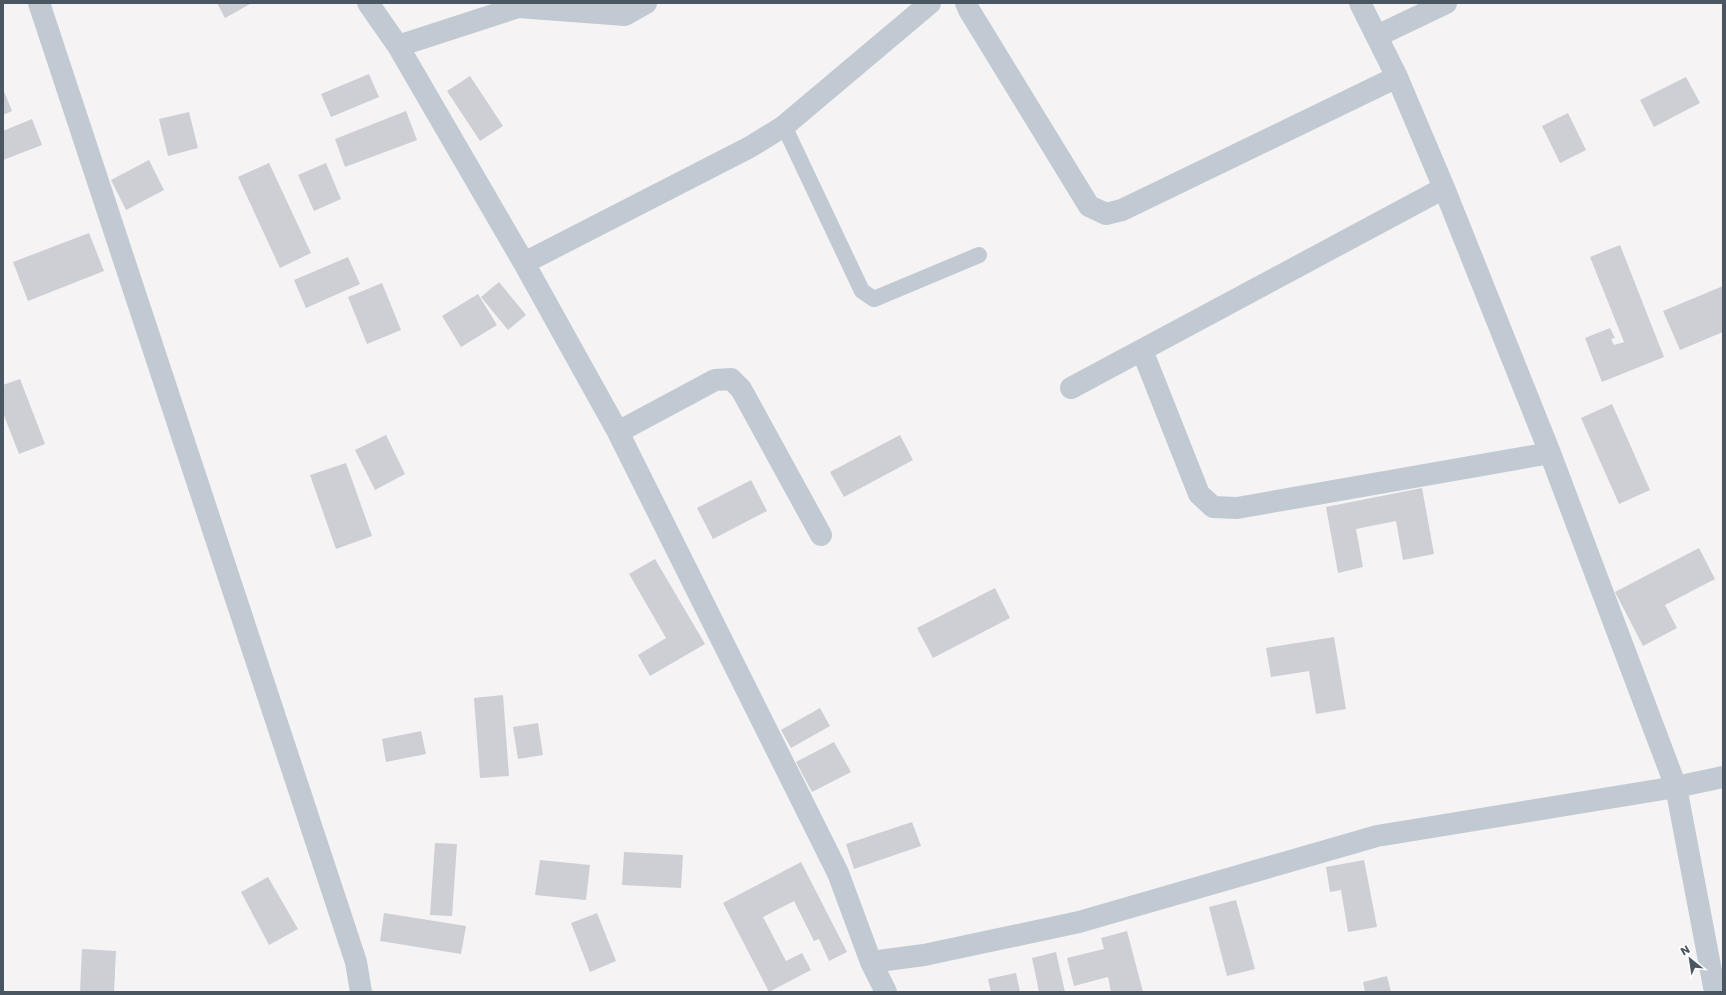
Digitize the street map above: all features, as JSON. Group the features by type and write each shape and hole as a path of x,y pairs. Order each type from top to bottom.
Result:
{"street":[{"path":"39,3 356,962 361,992"},
{"path":"368,3 398,46 524,263 618,432 838,872 871,962 886,992"},
{"path":"398,46 518,7 625,15 646,3"},
{"path":"524,263 750,147 784,126 930,3"},
{"path":"966,3 968,10 1089,206 1106,214 1122,210 1397,76"},
{"path":"1360,3 1397,76 1444,188 1550,453 1676,786 1715,992"},
{"path":"1376,36 1446,3"},
{"path":"1071,388 1444,188"},
{"path":"1142,350 1199,494 1213,507 1236,508 1550,453"},
{"path":"618,432 715,380 731,379 741,389 821,534"},
{"path":"871,962 924,955 1079,922 1377,836 1723,777"}],"lane":[{"path":"784,126 862,291 874,300 979,255"}],"building":[{"path":"217,3 252,3 225,18"},
{"path":"369,74 379,97 331,117 321,94"},
{"path":"470,76 503,126 480,141 447,91"},
{"path":"1686,77 1700,103 1654,127 1640,100"},
{"path":"3,89 12,111 3,115"},
{"path":"406,111 417,140 345,167 335,139"},
{"path":"189,112 198,148 168,156 159,119"},
{"path":"1568,113 1586,150 1560,163 1542,126"},
{"path":"32,119 42,145 3,160 3,131"},
{"path":"149,160 164,190 126,210 111,180"},
{"path":"269,163 311,253 280,268 238,177"},
{"path":"326,163 341,199 314,211 298,175"},
{"path":"89,233 104,271 28,301 13,262"},
{"path":"1620,245 1664,357 1602,382 1585,338 1610,328 1615,338 1611,339 1614,345 1624,342 1590,257"},
{"path":"348,257 360,284 306,308 294,280"},
{"path":"499,282 526,315 508,330 481,297"},
{"path":"382,283 401,330 367,344 348,297"},
{"path":"1723,286 1723,332 1680,350 1663,311"},
{"path":"478,294 497,325 461,347 442,316"},
{"path":"20,379 45,444 19,454 3,413 3,385"},
{"path":"1612,404 1650,490 1619,504 1581,418"},
{"path":"386,435 405,474 375,490 355,450"},
{"path":"900,435 913,460 844,497 830,472"},
{"path":"346,463 372,536 336,549 310,475"},
{"path":"751,480 767,511 713,539 697,508"},
{"path":"1422,488 1434,554 1403,560 1396,521 1356,529 1363,567 1338,573 1326,507"},
{"path":"1699,548 1715,579 1665,605 1677,628 1643,646 1615,592"},
{"path":"655,559 705,644 650,676 638,655 666,638 629,574"},
{"path":"995,588 1010,618 933,658 917,628"},
{"path":"1334,637 1346,709 1316,714 1309,671 1271,677 1266,648"},
{"path":"503,695 509,776 480,778 474,698"},
{"path":"820,708 830,726 791,748 781,730"},
{"path":"538,723 543,755 518,759 513,727"},
{"path":"421,731 426,754 386,762 382,739"},
{"path":"834,742 851,772 812,792 796,762"},
{"path":"912,822 921,846 854,869 846,844"},
{"path":"435,843 457,844 452,916 430,915"},
{"path":"624,852 683,855 681,888 622,885"},
{"path":"540,860 590,865 586,900 535,895"},
{"path":"1364,860 1377,927 1348,932 1341,890 1330,892 1326,867"},
{"path":"801,862 847,952 829,961 819,939 814,941 794,901 763,917 786,961 802,953 811,970 769,992 723,903"},
{"path":"268,877 298,929 269,945 241,892"},
{"path":"1236,900 1255,969 1227,976 1209,907"},
{"path":"384,913 466,926 461,954 380,941"},
{"path":"597,913 616,961 590,972 571,923"},
{"path":"1127,931 1143,992 1111,992 1108,977 1074,986 1067,958 1104,949 1101,938"},
{"path":"82,949 116,951 114,992 80,992"},
{"path":"1056,952 1065,992 1039,992 1032,958"},
{"path":"1016,973 1020,992 991,992 988,979"},
{"path":"1387,976 1391,992 1365,992 1363,982"}]}
